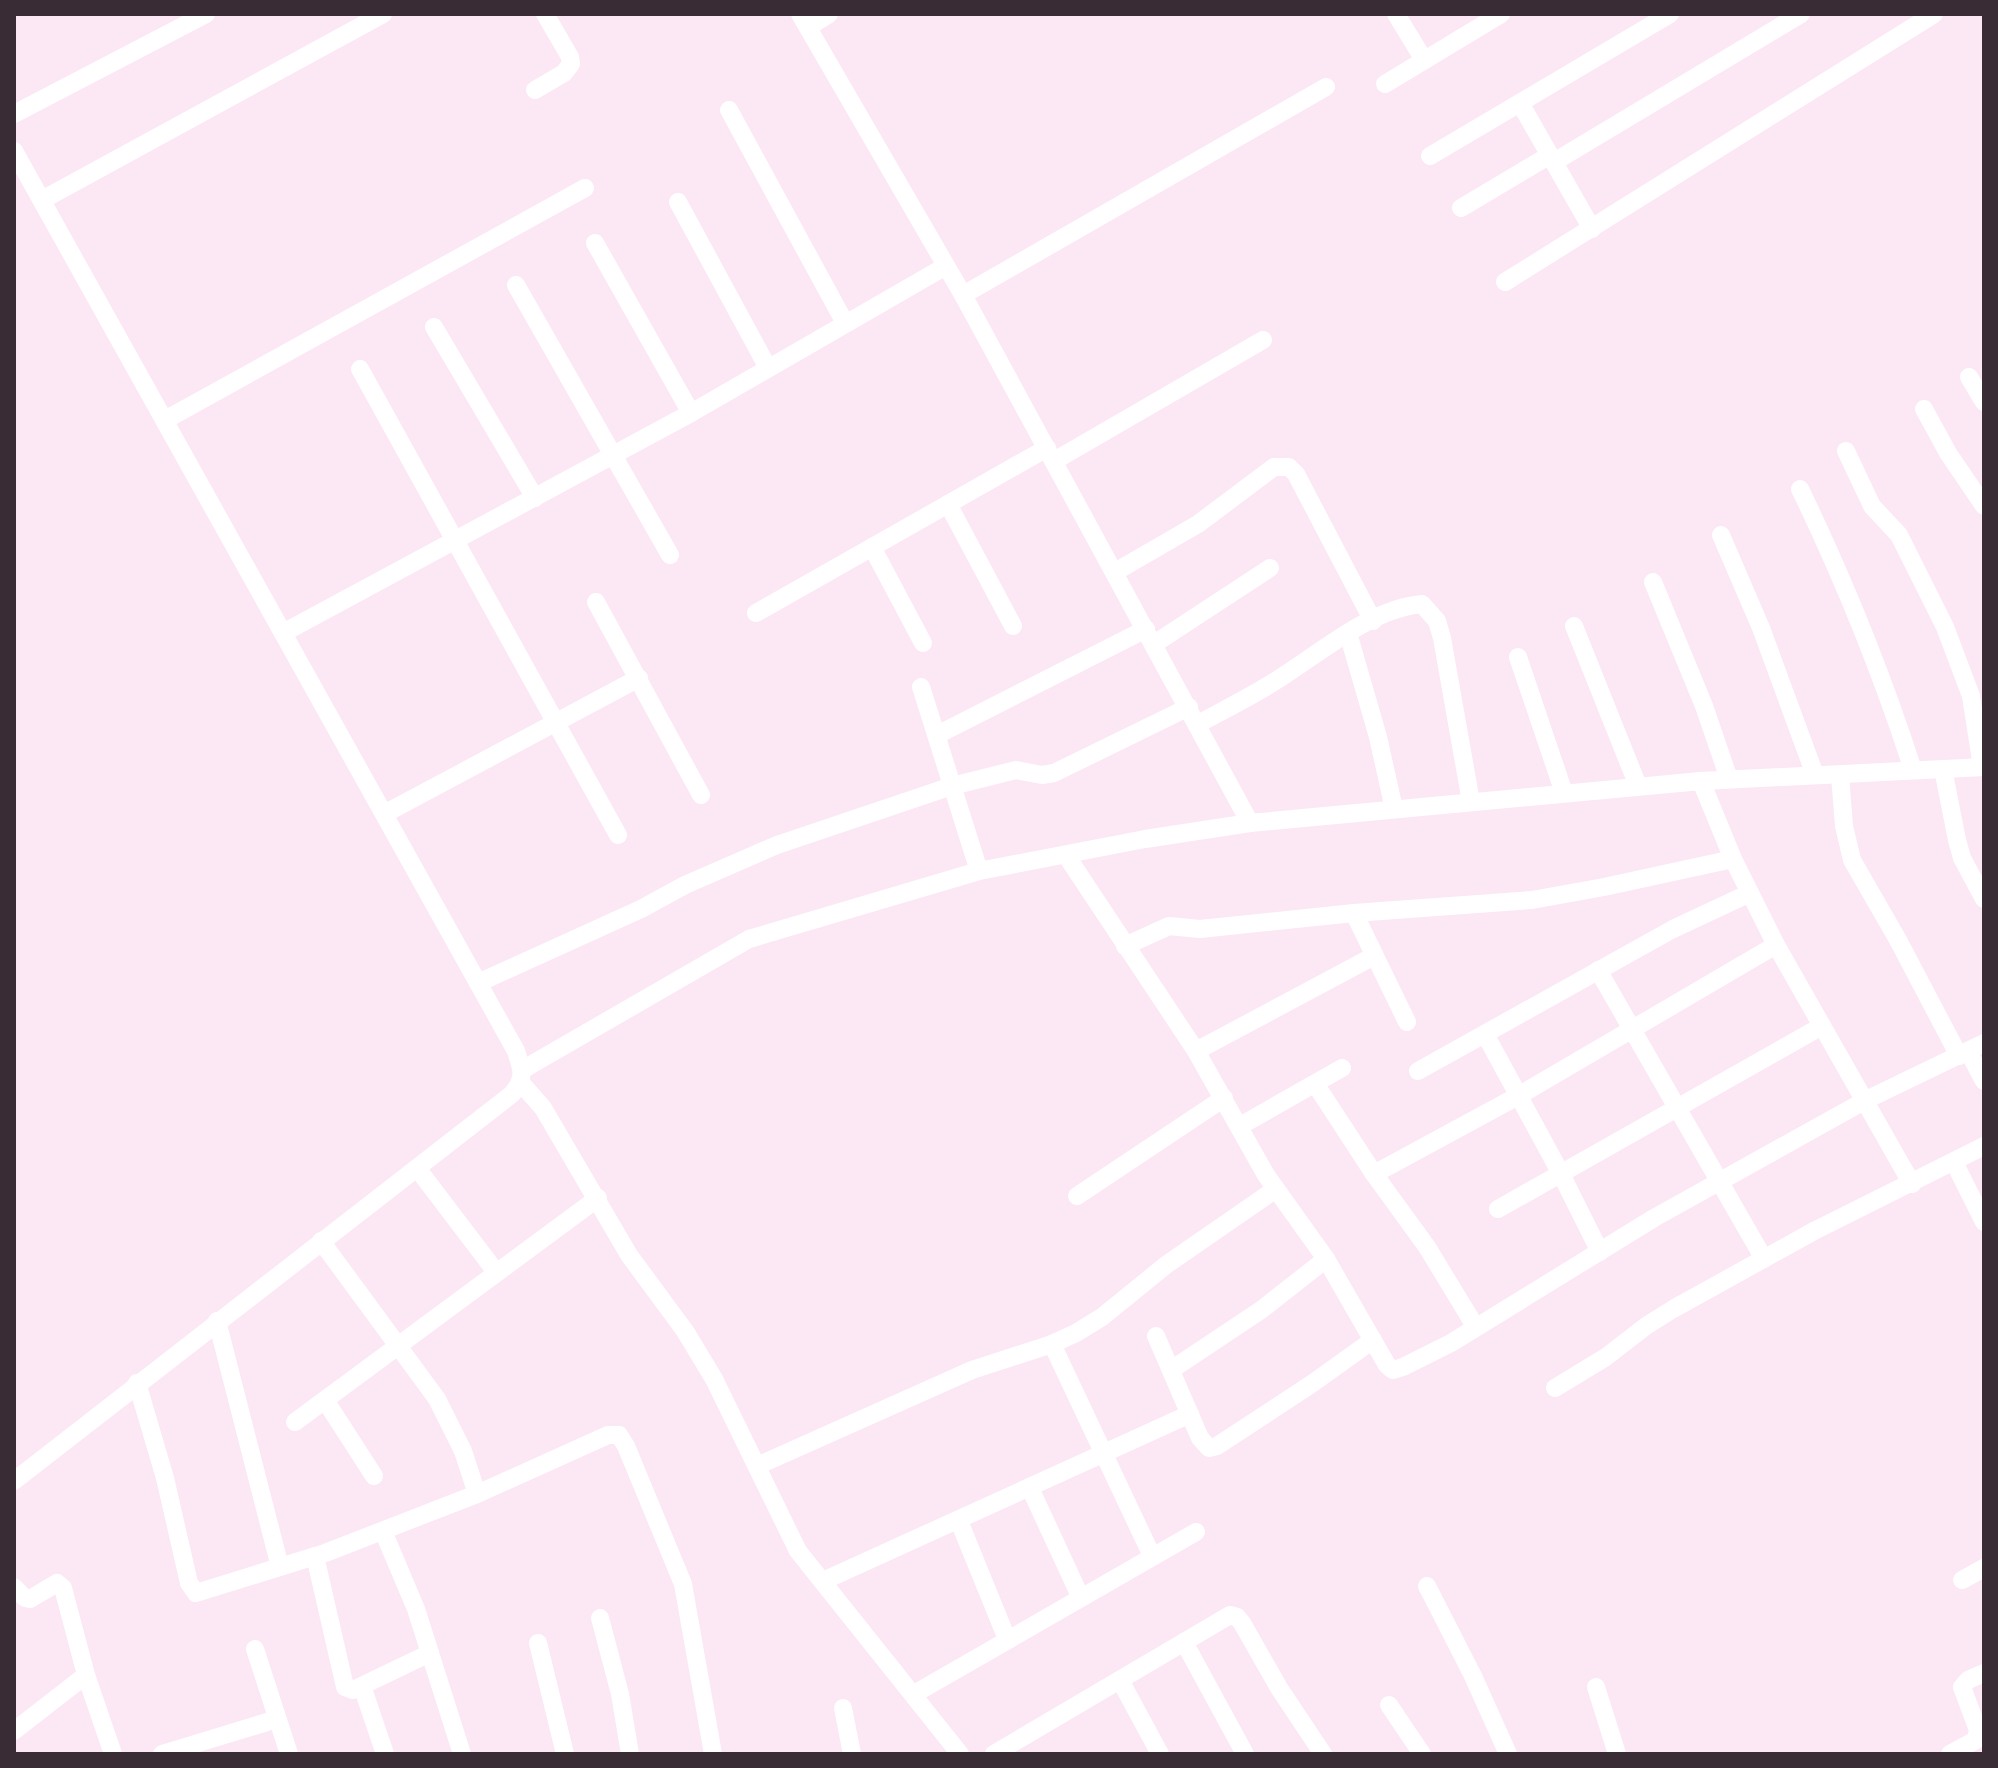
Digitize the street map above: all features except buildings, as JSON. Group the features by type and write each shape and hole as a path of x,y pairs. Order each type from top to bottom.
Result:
{"street":[{"path":"14,114 206,14"},
{"path":"42,200 383,14"},
{"path":"535,90 564,73 571,64 545,14"},
{"path":"829,14 804,20 963,295 1250,823"},
{"path":"1396,14 1424,60"},
{"path":"1385,84 1501,14"},
{"path":"1430,156 1670,14"},
{"path":"1461,208 1801,14"},
{"path":"1505,282 1934,14"},
{"path":"963,295 1326,87"},
{"path":"1520,103 1592,229"},
{"path":"729,110 845,323"},
{"path":"14,151 516,1051 522,1077 598,1198 629,1255 685,1331 714,1379 798,1551 960,1754"},
{"path":"165,420 585,188"},
{"path":"678,202 768,368"},
{"path":"595,243 691,413"},
{"path":"283,633 691,413 946,266"},
{"path":"516,285 670,555"},
{"path":"434,327 535,498"},
{"path":"756,613 948,504 1051,454 1263,340"},
{"path":"360,369 618,835"},
{"path":"1969,377 1984,402"},
{"path":"1924,409 1948,453 1984,506"},
{"path":"14,1481 512,1094 522,1077 749,939 979,871 1145,839 1250,823 1701,781 1983,767 1971,696 1945,627 1899,535 1872,506 1846,451"},
{"path":"1115,572 1198,524 1274,467 1289,467 1296,474 1373,621"},
{"path":"1800,489 1839,569 1890,698 1913,770"},
{"path":"948,504 1013,626"},
{"path":"1721,535 1761,628 1815,775"},
{"path":"872,547 923,643"},
{"path":"937,735 1150,636 1270,568"},
{"path":"1653,582 1704,706 1729,779"},
{"path":"596,602 701,795"},
{"path":"478,983 615,922 685,885 748,857 952,786 1016,770 1042,775 1054,773 1270,685 1348,633 1410,605 1422,604 1437,621 1471,802"},
{"path":"1574,626 1638,786"},
{"path":"1348,633 1378,737 1394,809"},
{"path":"1518,657 1564,793"},
{"path":"384,814 639,678"},
{"path":"921,687 979,871"},
{"path":"1943,769 1962,858 1984,899"},
{"path":"1840,775 1844,826 1852,860 1898,940 1970,1050 1984,1081"},
{"path":"1701,781 1733,859 1776,945 1912,1184"},
{"path":"1066,855 1196,1051 1276,1189 1326,1259 1387,1365 1393,1370 1451,1343 1654,1218 1866,1100 1970,1050"},
{"path":"1125,946 1169,926 1200,929 1354,913 1532,900 1733,859"},
{"path":"1418,1071 1673,929 1750,893"},
{"path":"1354,913 1407,1022"},
{"path":"1374,1174 1518,1096 1776,945"},
{"path":"1196,1051 1374,956"},
{"path":"1598,970 1764,1259"},
{"path":"1498,1209 1822,1026"},
{"path":"1485,1034 1600,1252"},
{"path":"1240,1126 1342,1068"},
{"path":"1316,1085 1374,1174 1427,1247 1475,1326"},
{"path":"1077,1196 1224,1098"},
{"path":"1555,1388 1606,1357 1673,1309 1984,1146"},
{"path":"1954,1162 1984,1222"},
{"path":"417,1168 496,1272"},
{"path":"757,1466 972,1370 1052,1344 1102,1317 1146,1280 1276,1189"},
{"path":"295,1422 598,1198"},
{"path":"321,1241 437,1399 453,1428 477,1494"},
{"path":"1171,1370 1261,1310 1326,1259"},
{"path":"217,1321 280,1567"},
{"path":"1156,1336 1204,1445 1209,1448 1217,1446 1289,1400 1373,1340"},
{"path":"1052,1344 1152,1556"},
{"path":"137,1383 165,1478 192,1589 201,1593 383,1531 477,1494 608,1435 614,1433 623,1438 683,1584 713,1754"},
{"path":"325,1400 374,1476"},
{"path":"823,1581 1190,1414"},
{"path":"1030,1488 1080,1596"},
{"path":"959,1521 1007,1639"},
{"path":"383,1531 416,1609 462,1754"},
{"path":"914,1694 1196,1532"},
{"path":"315,1556 342,1682 349,1690 430,1653"},
{"path":"1962,1580 1984,1568"},
{"path":"14,1587 30,1599 52,1584 60,1584 113,1754"},
{"path":"1427,1586 1508,1754"},
{"path":"994,1754 1230,1615 1237,1617 1323,1754"},
{"path":"600,1618 620,1694 630,1754"},
{"path":"1184,1642 1245,1754"},
{"path":"538,1643 565,1754"},
{"path":"255,1649 289,1754"},
{"path":"1950,1754 1976,1740 1978,1730 1962,1687 1968,1680 1984,1673"},
{"path":"14,1731 86,1675"},
{"path":"1120,1680 1160,1754"},
{"path":"362,1686 385,1754"},
{"path":"1596,1687 1617,1754"},
{"path":"1389,1705 1422,1754"},
{"path":"843,1708 852,1754"},
{"path":"162,1754 277,1719"}]}
